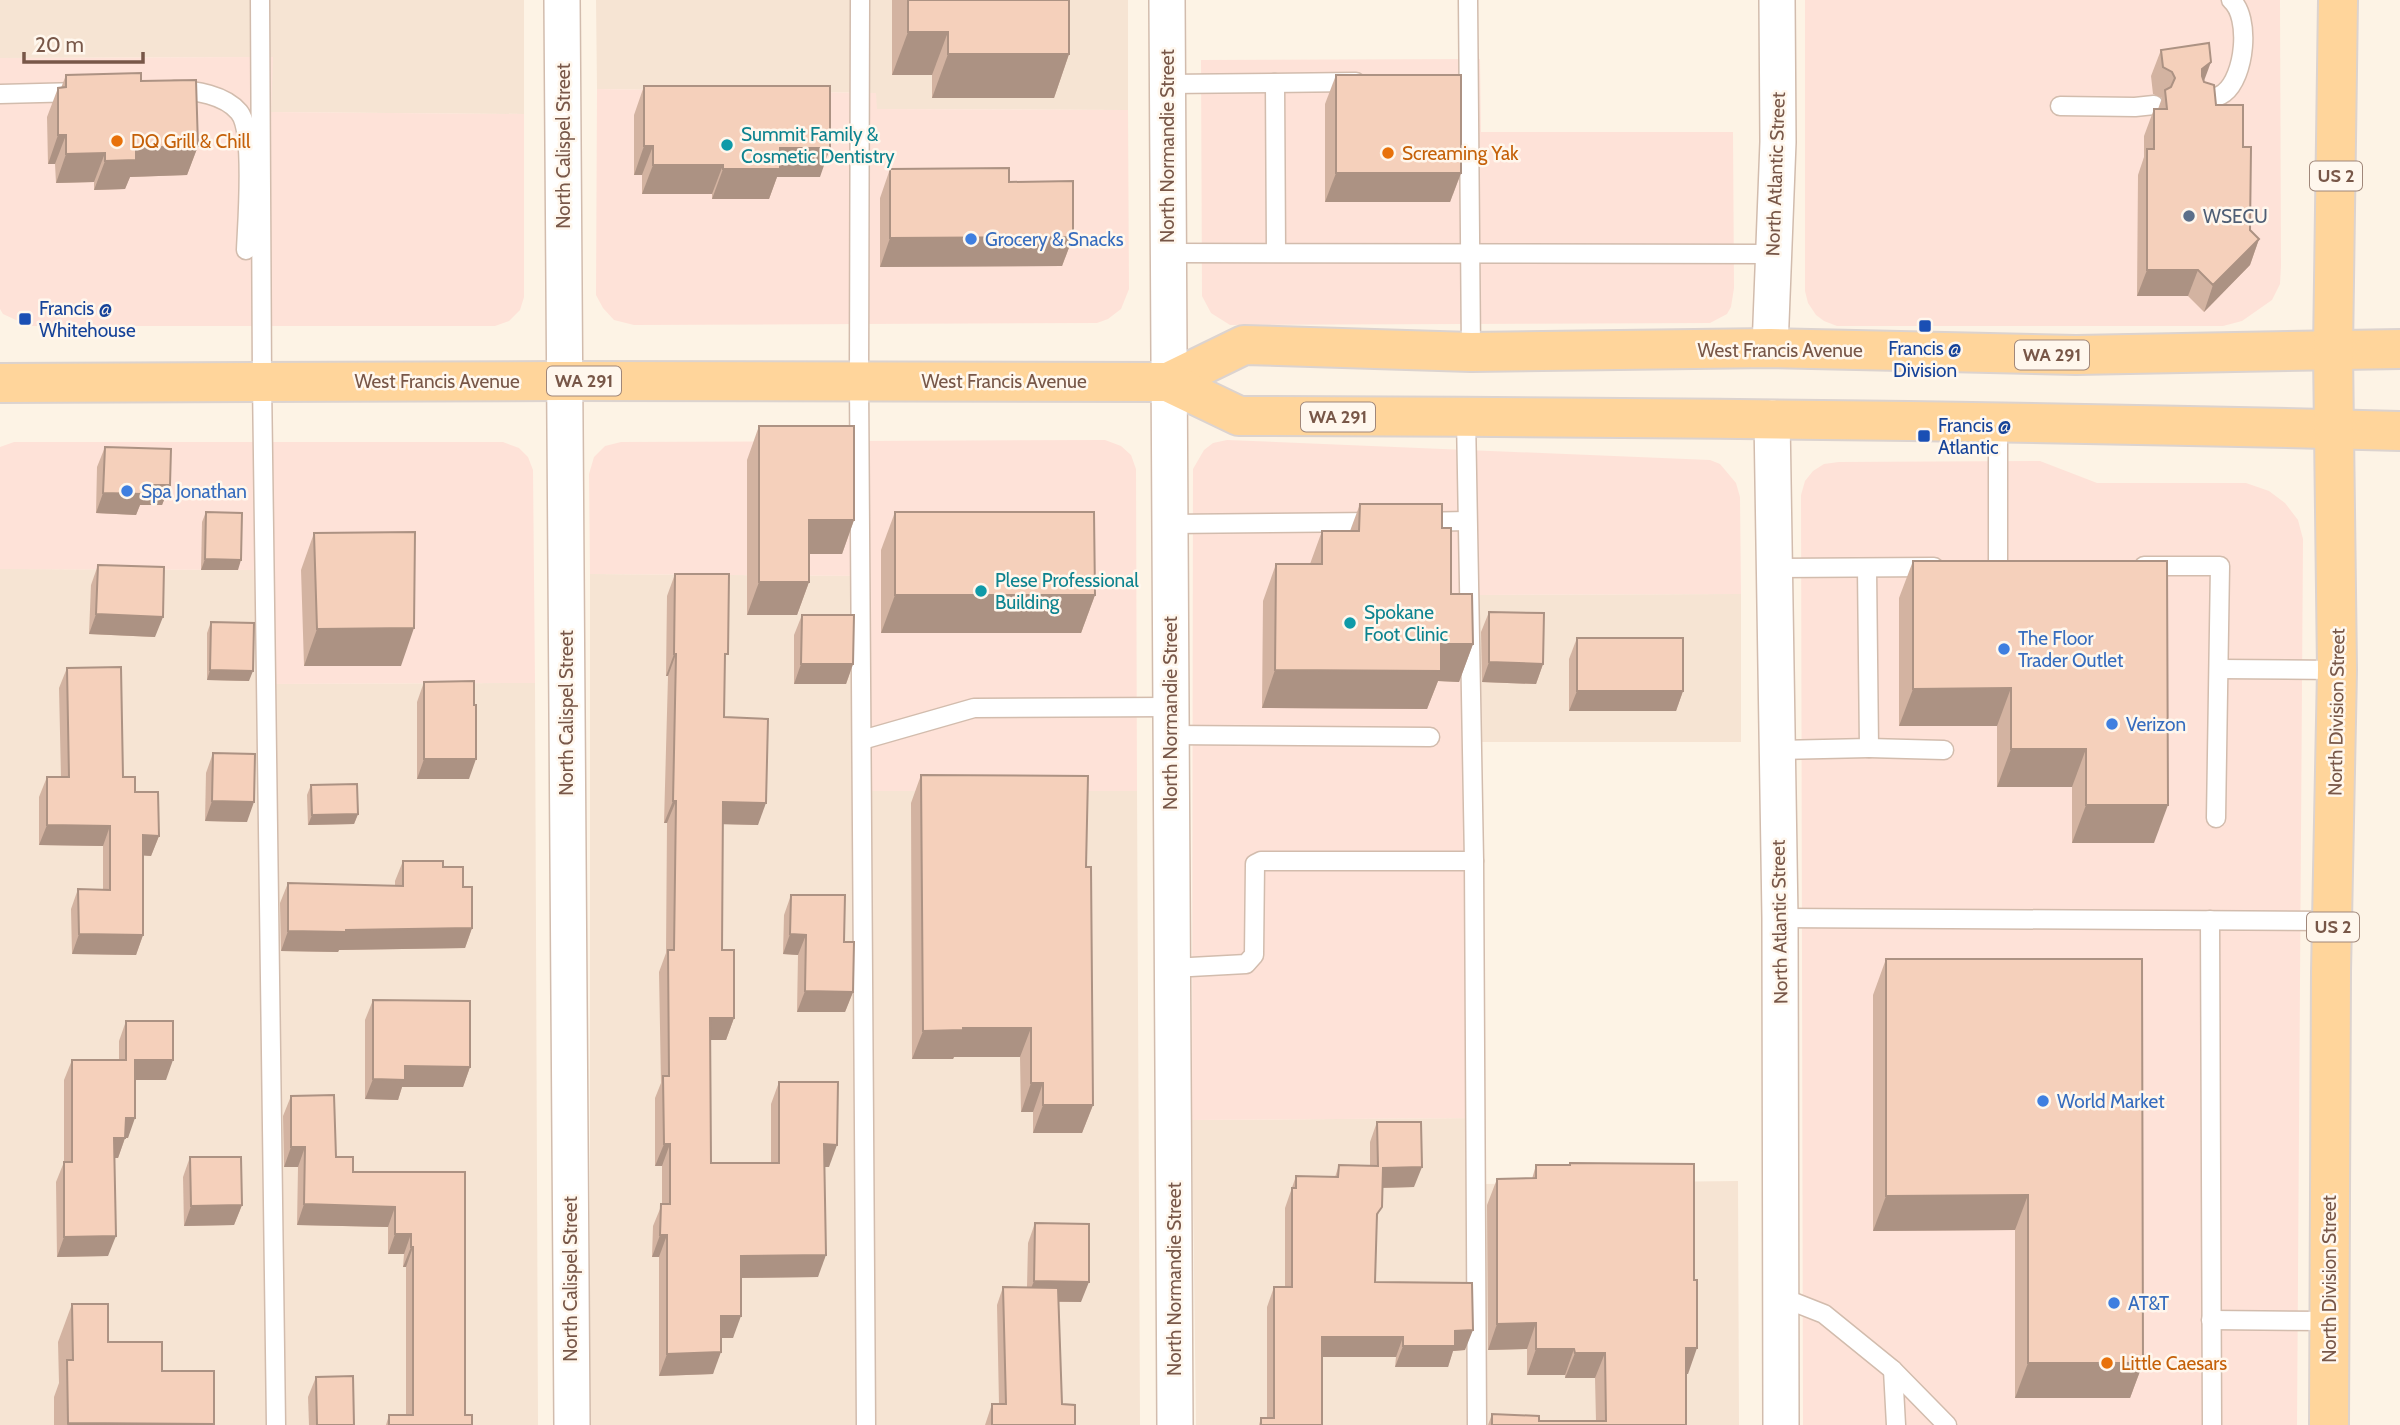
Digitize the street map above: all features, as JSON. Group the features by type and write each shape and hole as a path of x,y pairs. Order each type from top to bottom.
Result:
{"main road":[{"name":"North Division Street","path":"2329,1425 2337,670 2333,351 2339,0"},
{"name":"West Francis Avenue","path":"1168,382 1244,345 1471,352 1770,348 2076,355 2400,349"},
{"name":"West Francis Avenue","path":"0,383 563,380 1168,382 1239,416 1772,418 2400,431"}],"street":[{"name":"North Calispel Street","path":"562,0 572,1425"},
{"name":"North Normandie Street","path":"1167,0 1175,1425"},
{"name":"North Atlantic Street","path":"1770,348 1778,142 1777,0"},
{"name":"North Atlantic Street","path":"1772,418 1780,918 1781,1425"}],"lane":[{"path":"260,0 262,381 276,1425"},
{"path":"860,0 859,380 866,1425"},
{"path":"1468,0 1462,81 1471,352"},
{"path":"2203,100 2223,94 2237,77 2242,63 2241,14 2231,0"},
{"path":"1167,84 1372,82"},
{"path":"1275,83 1276,253"},
{"path":"159,90 204,93 224,101 239,112 246,130 248,166 246,250"},
{"path":"0,94 95,92"},
{"path":"2060,106 2154,105"},
{"path":"1168,253 1772,254"},
{"path":"1466,417 1474,861 1477,1425"},
{"path":"1998,424 1998,567"},
{"path":"1169,524 1467,521"},
{"path":"2123,566 2220,566 2216,818"},
{"path":"1773,568 1945,567"},
{"path":"1867,568 1869,748"},
{"path":"2219,669 2337,670"},
{"path":"862,740 974,708 1430,737"},
{"path":"1777,750 1944,750"},
{"path":"1172,968 1246,964 1254,955 1255,864 1261,861 1474,861"},
{"path":"1780,918 2333,921"},
{"path":"2210,920 2211,1425"},
{"path":"1781,1297 1824,1314 1893,1370 1947,1425"},
{"path":"2211,1320 2329,1321"},
{"path":"1893,1370 1896,1425"}],"shaded area":[{"path":"0,0 524,0 524,114 270,112 272,57 0,58"},
{"path":"596,0 1128,0 1128,110 876,109 876,93 597,89"},
{"path":"1805,0 2280,0 2281,266 2280,284 2272,300 2242,321 2223,326 1837,326 1824,321 1808,303 1805,291"},
{"path":"273,57 271,112 524,114 524,297 520,310 509,321 495,326 29,326 3,314 0,309 0,58"},
{"path":"1480,59 1481,132 1733,132 1734,288 1727,314 1710,323 1230,325 1211,313 1202,296 1201,60"},
{"path":"597,89 876,93 877,109 1128,110 1129,289 1121,309 1097,323 634,325 614,320 596,295"},
{"path":"1105,440 1121,446 1131,455 1136,469 1137,791 865,791 865,576 590,574 589,474 594,457 605,446 621,442"},
{"path":"1227,440 1710,460 1720,464 1736,483 1740,497 1741,594 1479,595 1481,1118 1192,1120 1193,469 1204,450 1213,443"},
{"path":"14,442 503,442 519,448 528,457 533,470 535,683 270,684 268,570 0,569 0,447"},
{"path":"2040,461 2097,483 2246,483 2269,491 2285,503 2298,520 2303,539 2297,1425 1803,1425 1801,495 1805,481 1813,471 1824,464"},
{"path":"0,569 269,570 271,684 535,683 538,1425 0,1425"},
{"path":"590,574 865,576 865,791 1137,791 1140,1425 590,1425"},
{"path":"1741,594 1741,742 1480,742 1479,595"},
{"path":"1481,1118 1483,1184 1738,1181 1739,1425 1196,1425 1192,1120"}],"building":[{"path":"908,0 1069,0 1069,54 948,54 948,32 908,32"},
{"name":"WSECU","path":"2209,43 2211,62 2202,69 2202,76 2204,82 2214,85 2216,105 2243,105 2243,147 2251,147 2250,230 2259,239 2213,285 2198,270 2147,270 2147,149 2154,149 2154,109 2167,109 2165,90 2171,87 2175,78 2172,72 2163,67 2161,50"},
{"path":"141,73 141,81 196,80 198,146 136,148 136,160 105,161 105,153 66,154 66,135 58,135 58,88 66,87 66,75"},
{"name":"Screaming Yak","path":"1336,75 1461,75 1461,173 1336,173"},
{"path":"644,86 830,86 830,148 780,148 780,169 723,169 723,165 653,165 653,146 644,146"},
{"path":"1009,168 1009,182 1073,181 1073,237 890,238 890,169"},
{"path":"759,426 854,426 854,520 809,520 809,582 759,582"},
{"path":"105,447 171,449 170,485 143,485 143,494 103,493"},
{"name":"Spokane Foot Clinic","path":"1360,504 1442,504 1442,528 1451,528 1451,594 1472,594 1473,644 1441,644 1441,671 1275,670 1276,564 1322,564 1322,531 1359,531"},
{"path":"206,512 242,513 241,560 205,559"},
{"path":"895,512 1094,512 1095,595 895,595"},
{"path":"415,532 414,628 317,629 314,533"},
{"path":"1913,561 2167,561 2168,805 2086,805 2086,749 2011,749 2011,688 1913,689"},
{"path":"98,565 164,567 163,617 96,614"},
{"path":"675,574 729,574 724,717 768,719 766,803 723,802 722,950 734,950 734,1018 710,1018 711,1163 779,1163 779,1082 838,1082 837,1145 824,1144 826,1255 741,1256 741,1316 721,1316 721,1352 667,1354 667,1235 660,1235 661,1204 670,1204 670,1144 664,1144 663,1076 669,1076 668,950 674,950"},
{"path":"1489,612 1544,613 1543,664 1489,662"},
{"path":"802,615 854,615 853,664 801,664"},
{"path":"211,622 254,623 253,671 210,670"},
{"path":"1577,638 1683,638 1683,691 1577,691"},
{"path":"121,667 123,777 135,777 135,792 158,792 159,836 143,835 143,935 79,934 78,889 110,890 110,826 47,825 47,777 69,777 67,668"},
{"path":"474,681 476,759 424,759 424,682"},
{"path":"213,753 255,754 254,802 212,801"},
{"path":"921,775 1088,776 1086,867 1091,867 1093,1105 1043,1105 1043,1083 1031,1083 1031,1028 923,1031"},
{"path":"357,784 358,814 312,815 311,785"},
{"path":"403,861 443,861 443,867 463,867 463,887 472,887 472,928 288,931 288,883 403,886"},
{"path":"791,895 845,895 844,942 854,942 853,992 805,991 806,935 790,934"},
{"path":"1886,959 2142,959 2143,1363 2028,1363 2028,1195 1886,1196"},
{"path":"373,1000 470,1001 470,1067 405,1066 405,1080 373,1079"},
{"path":"126,1021 173,1021 173,1060 135,1060 135,1118 126,1118 125,1138 114,1138 116,1236 64,1237 64,1162 72,1162 72,1060 126,1060"},
{"path":"334,1095 336,1157 353,1157 353,1172 465,1172 465,1415 472,1415 472,1425 389,1425 389,1415 413,1415 411,1234 395,1234 395,1207 304,1204 305,1147 291,1147 291,1096"},
{"path":"1377,1122 1421,1122 1422,1167 1383,1168 1382,1207 1377,1214 1375,1282 1472,1283 1473,1330 1455,1331 1455,1346 1403,1346 1403,1337 1322,1337 1322,1425 1261,1425 1261,1418 1274,1418 1274,1287 1292,1287 1292,1188 1296,1188 1296,1176 1338,1177 1339,1165 1378,1166"},
{"path":"190,1157 241,1157 242,1205 191,1206"},
{"path":"1694,1164 1697,1348 1686,1348 1686,1425 1492,1425 1492,1414 1539,1416 1539,1421 1606,1421 1605,1353 1575,1353 1574,1349 1536,1349 1536,1323 1497,1324 1497,1179 1536,1178 1536,1165"},
{"path":"1035,1223 1089,1224 1089,1282 1034,1281"},
{"path":"1003,1287 1058,1288 1062,1404 1075,1405 1075,1425 992,1425 992,1404 1006,1404"},
{"path":"72,1304 108,1304 108,1342 162,1342 162,1371 214,1371 214,1424 68,1423 67,1360 73,1360"},
{"path":"353,1376 354,1425 317,1425 316,1377"}],"place":[{"name":"DQ Grill & Chill","path":"117,141"},
{"name":"Summit Family & Cosmetic Dentistry","path":"727,145"},
{"name":"Screaming Yak","path":"1388,153"},
{"name":"WSECU","path":"2189,216"},
{"name":"Grocery & Snacks","path":"971,239"},
{"name":"Francis @ Whitehouse","path":"25,319"},
{"name":"Francis @ Division","path":"1925,326"},
{"name":"Francis @ Atlantic","path":"1924,436"},
{"name":"Spa Jonathan","path":"127,491"},
{"name":"Plese Professional Building","path":"981,591"},
{"name":"Spokane Foot Clinic","path":"1350,623"},
{"name":"The Floor Trader Outlet","path":"2004,649"},
{"name":"Verizon","path":"2112,724"},
{"name":"World Market","path":"2043,1101"},
{"name":"AT&T","path":"2114,1303"},
{"name":"Little Caesars","path":"2107,1363"}]}
